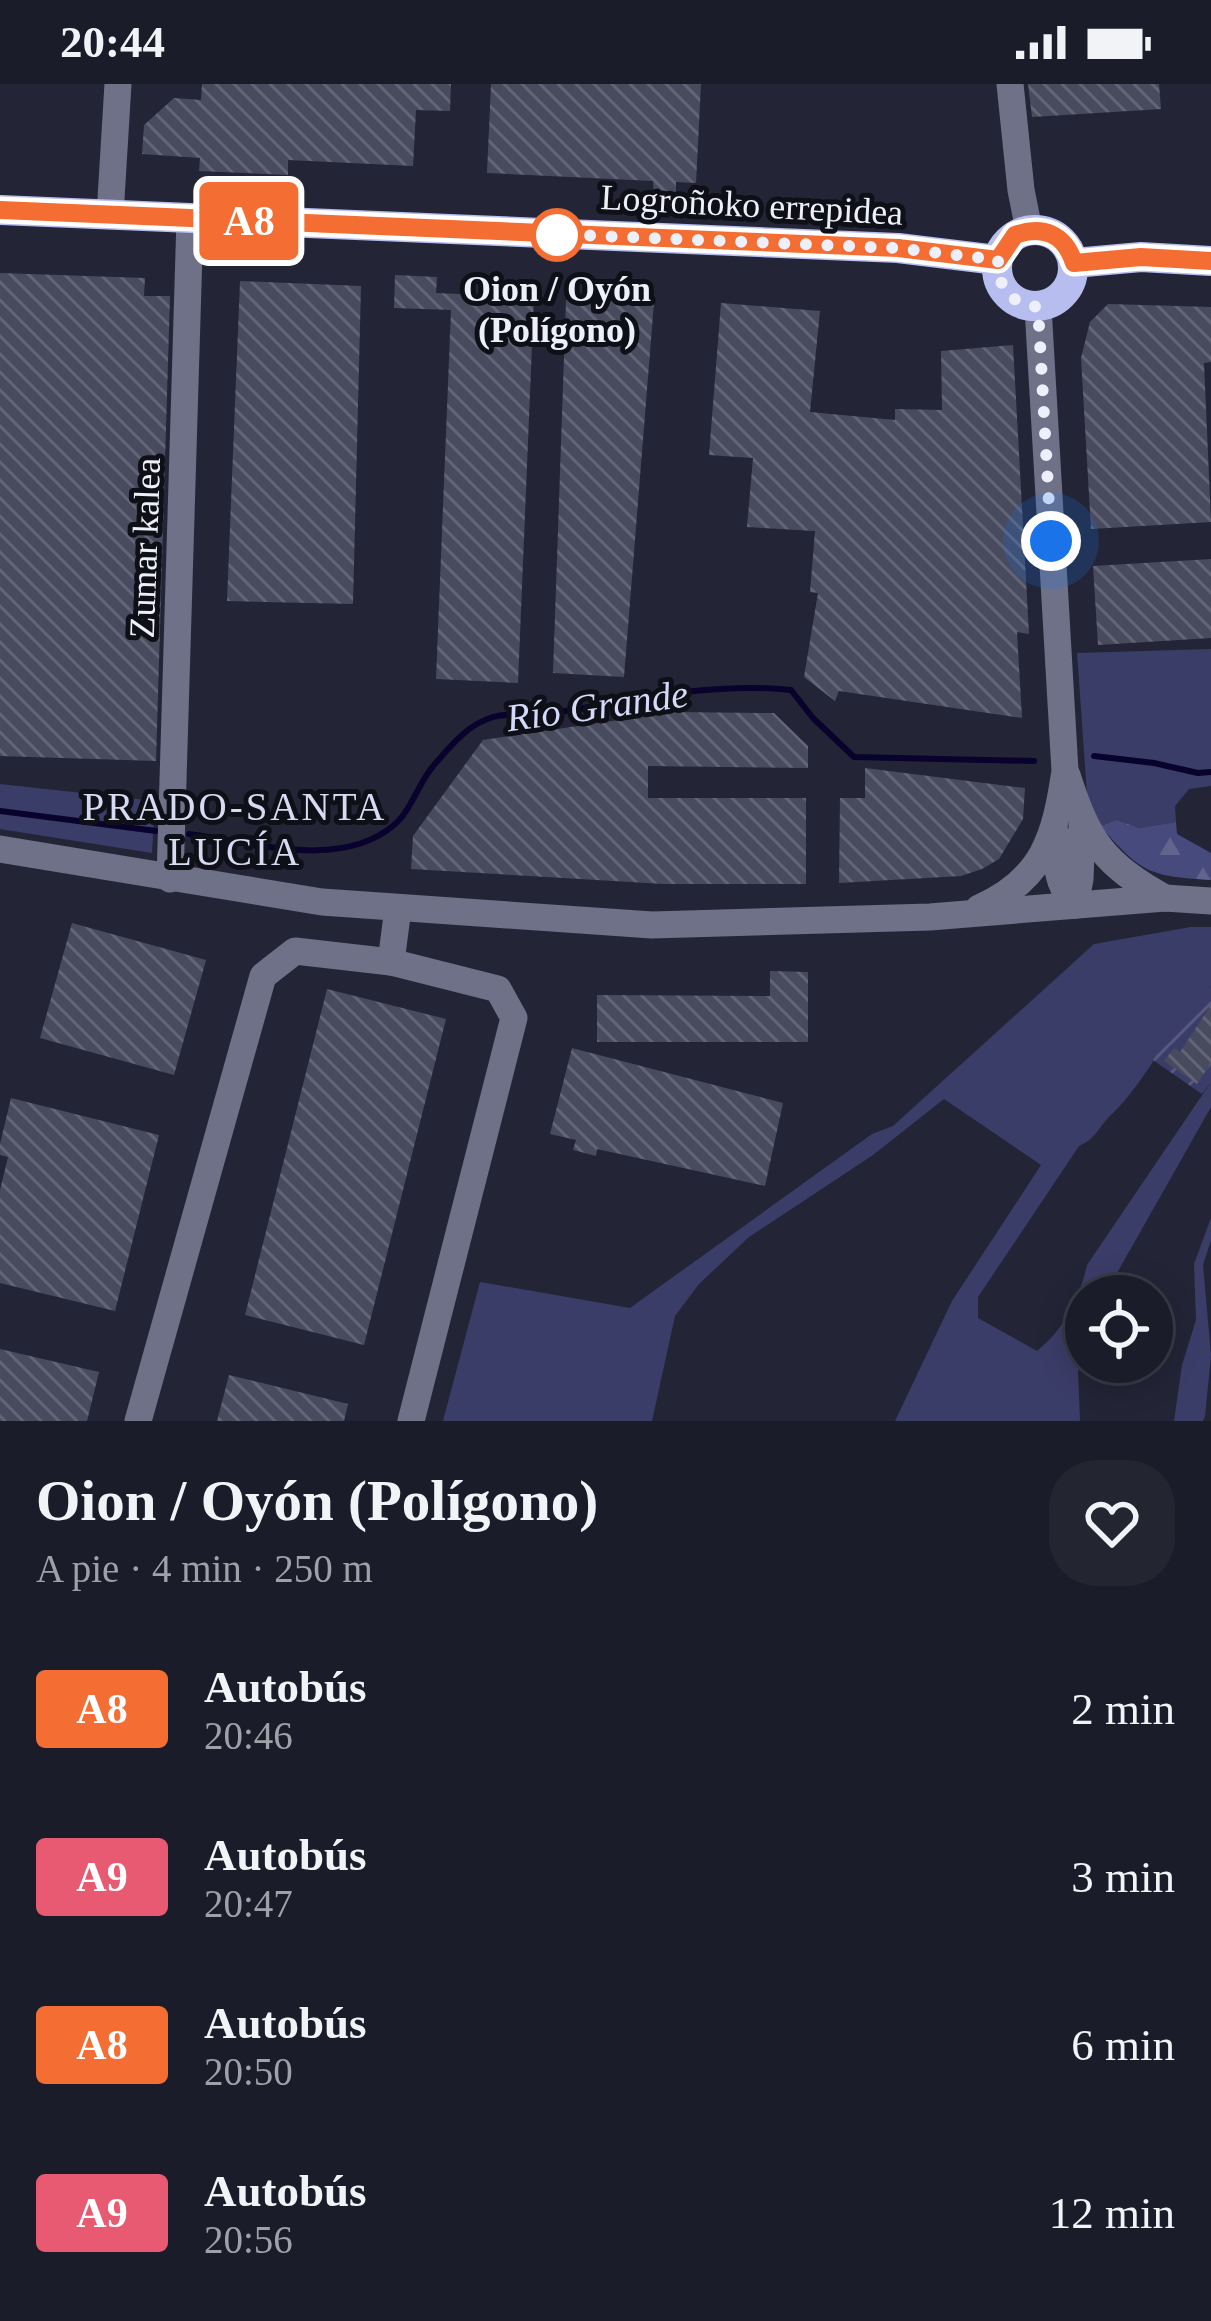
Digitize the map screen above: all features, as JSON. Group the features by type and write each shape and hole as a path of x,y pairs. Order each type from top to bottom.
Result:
{"main road":[{"name":"Logroñoko errepidea","path":"0,210 898,248 998,260"},
{"path":"1029,230 1053,234 1070,251 1074,263 1069,288 1050,304 1038,307 1021,304 1006,294 998,278 998,260 1015,235 1029,230"},
{"path":"1074,263 1141,257 1211,261"}],"street":[{"path":"110,215 118,84"},
{"path":"1010,84 1029,230"},
{"name":"Zumar kalea","path":"170,879 190,219"},
{"path":"1038,307 1065,772 1080,879 1075,905"},
{"path":"1069,823 1130,879 1165,898"},
{"path":"964,914 1005,896 1069,823"},
{"path":"0,848 322,902 652,925 964,914 1165,898 1211,902"},
{"path":"391,962 398,908"},
{"path":"138,1421 263,976 295,951 391,962 498,989 514,1018 411,1421"}],"shaded area":[{"path":"1211,649 1211,786 1189,789 1175,806 1176,822 1139,828 1117,820 1100,826 1087,794 1077,653"},
{"path":"0,784 155,801 152,853 0,829"},
{"path":"1211,927 1211,986 1126,1099 1079,1146 978,1297 978,1318 1037,1351 1065,1320 1065,1383 1078,1383 1080,1421 895,1421 952,1301 1041,1165 944,1099 873,1155 749,1237 699,1284 675,1316 652,1421 443,1421 480,1282 630,1308 872,1134 893,1126 1094,944"},
{"path":"1211,986 1211,1082 1202,1094 1153,1060 1193,1003"},
{"path":"1211,1082 1211,1107 1116,1275 1084,1275"},
{"path":"1211,1218 1211,1240 1203,1265 1211,1355 1205,1416 1203,1421 1174,1421 1182,1365 1196,1320 1194,1264"}],"green space":[{"path":"1117,820 1139,828 1176,822 1177,834 1211,853 1211,880 1159,874 1137,863 1100,826"}],"building":[{"path":"202,84 451,84 450,111 416,110 413,166 288,160 288,175 199,171 200,158 142,154 144,125 174,98 201,100"},
{"path":"491,84 701,84 696,183 676,182 676,211 655,211 653,181 487,173"},
{"path":"1028,84 1159,84 1161,109 1032,117"},
{"path":"0,273 145,278 144,296 170,296 156,761 0,756"},
{"path":"395,275 437,277 436,293 534,297 518,683 436,679 451,310 394,308"},
{"path":"240,281 361,286 353,604 227,601"},
{"path":"566,300 654,302 624,677 553,673"},
{"path":"721,303 820,311 810,412 895,420 895,409 942,410 941,351 1013,345 1029,634 1017,632 1022,718 839,691 835,701 804,677 818,593 810,592 815,531 747,527 753,458 709,455"},
{"path":"1108,304 1211,307 1211,362 1204,363 1211,522 1091,529 1081,358 1090,322"},
{"path":"1211,559 1211,638 1098,645 1093,566"},
{"path":"673,712 774,713 808,746 808,768 648,766 648,798 806,798 806,884 664,884 411,869 413,836 483,740"},
{"path":"865,768 1025,788 1023,819 999,859 982,869 961,876 839,883 840,798 865,798"},
{"path":"72,923 206,960 174,1075 40,1038"},
{"path":"770,971 808,972 808,1042 597,1042 597,995 770,996"},
{"path":"327,989 446,1019 364,1345 245,1315"},
{"path":"1211,1005 1211,1063 1197,1084 1164,1061 1174,1048 1180,1052"},
{"path":"572,1048 783,1103 765,1186 597,1149 596,1156 573,1150 576,1140 550,1134"},
{"path":"11,1098 159,1135 115,1311 0,1283 0,1190 8,1157 0,1155 0,1144"},
{"path":"0,1349 99,1372 87,1421 0,1421"},
{"path":"229,1375 348,1404 344,1421 217,1421"}],"waterway":[{"name":"Río Grande","path":"189,834 294,850 348,847 394,825 434,765 473,726 490,718 729,688 791,690 854,757 1034,761"},
{"name":"Río Grande","path":"1094,756 1211,772"},
{"name":"Río Grande","path":"0,811 156,831"}],"bus line":[{"name":"A8","path":"0,210 898,248 998,260 1015,235 1042,230 1063,242 1074,263 1141,257 1211,261"}],"place":[{"name":"Oion / Oyón (Polígono)","path":"557,235"}],"district":[{"name":"PRADO-SANTA LUCÍA","path":"235,828"}],"route":[{"path":"557,235 552,234 898,248 998,260 998,278 1006,294 1021,304 1038,307 1051,541"}]}
